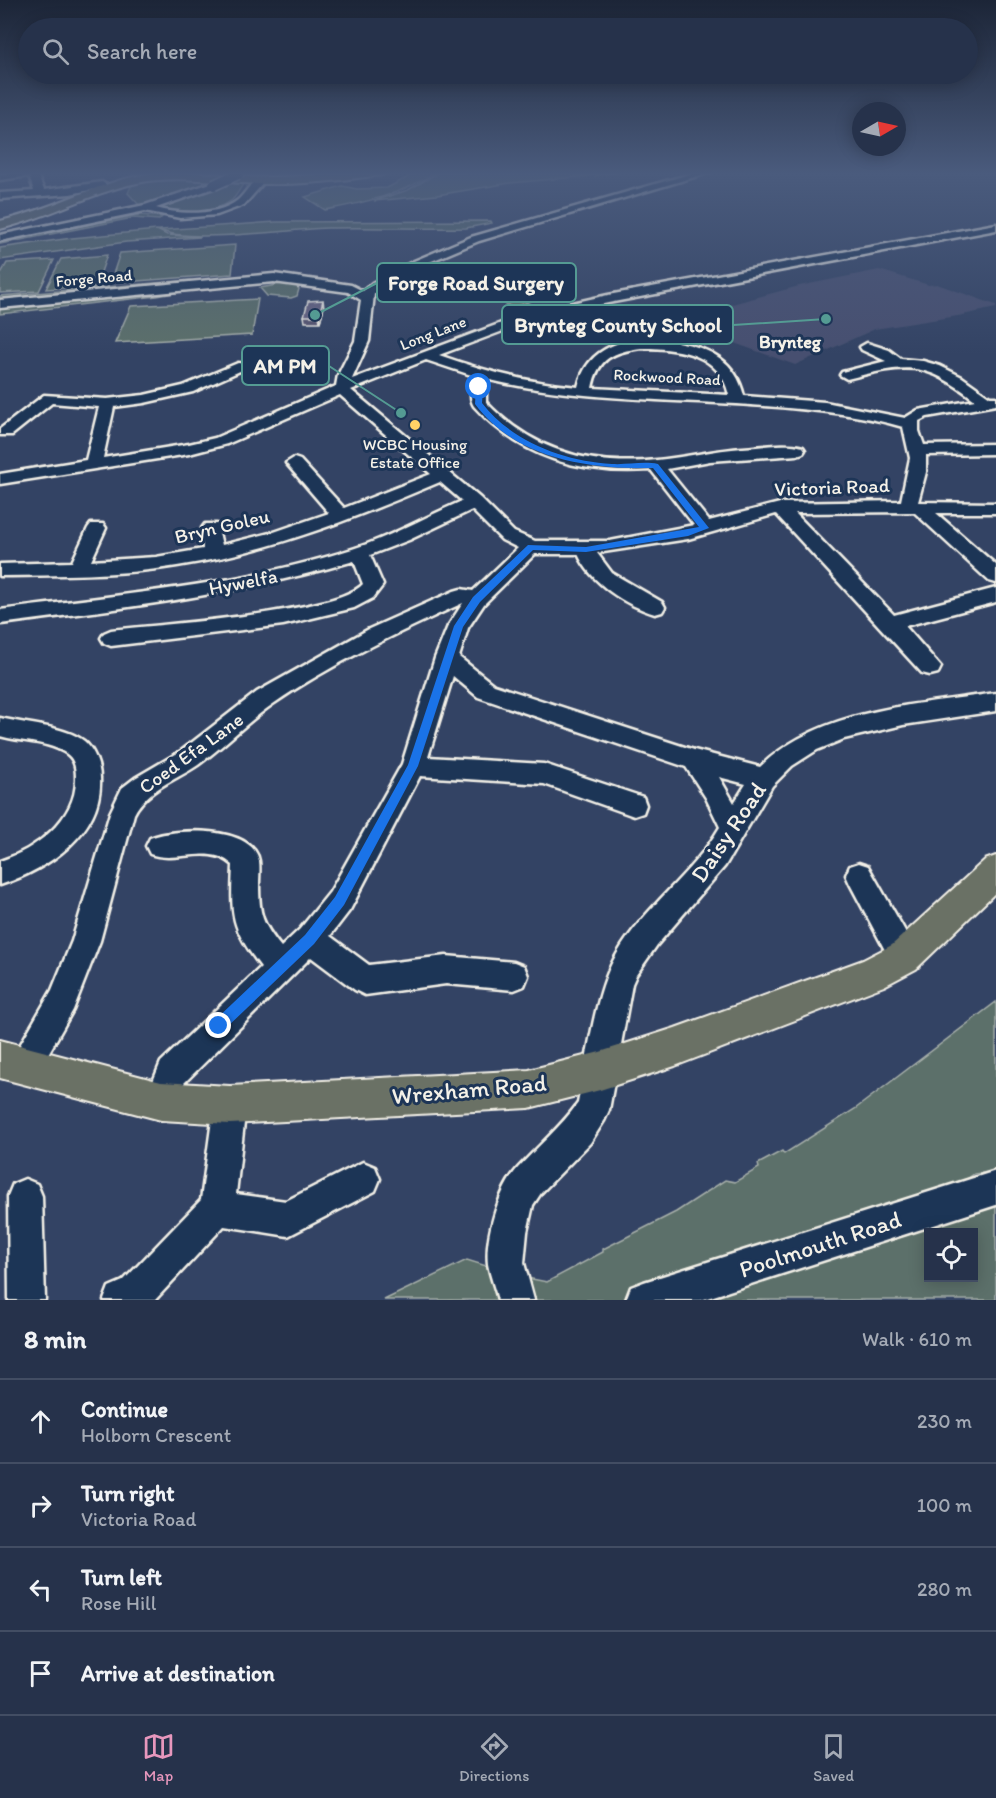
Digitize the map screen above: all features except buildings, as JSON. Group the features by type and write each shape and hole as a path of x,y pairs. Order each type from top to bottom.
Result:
{"main road":[{"name":"Wrexham Road","path":"12,1062 161,1101 230,1105 529,1089 600,1071 675,1047 872,974 904,957 996,871"}],"street":[{"path":"0,238 26,233"},
{"path":"161,1101 172,1073 310,939 340,901 413,766 458,626 477,599 531,547 508,536 443,475 351,400 343,388 345,375 362,341 370,290 418,263 474,239 496,233"},
{"name":"Long Lane","path":"2,483 93,464 189,449 221,441 343,388 528,317 567,307 966,233"},
{"name":"Forge Road","path":"0,304 262,279 293,279 351,289 367,298"},
{"path":"351,289 376,286"},
{"path":"670,343 677,333 690,323"},
{"path":"584,390 591,365 612,351 646,343 670,343 704,354 726,370 730,374 737,398"},
{"path":"867,347 884,353 898,363"},
{"name":"Rockwood Road","path":"426,355 485,376 584,390 737,398 877,414 909,424"},
{"path":"847,375 898,363 928,366 943,372 992,401"},
{"path":"6,432 49,398 107,403 172,393 208,382 238,367 267,370"},
{"path":"485,376 479,387 479,404 491,420 514,437 548,452 586,463 614,466 655,465 717,456 797,450"},
{"path":"992,401 923,413 912,419 909,424 918,450 914,508 996,576"},
{"path":"93,464 107,403"},
{"path":"918,450 996,449"},
{"path":"294,463 342,517"},
{"path":"655,465 705,528"},
{"name":"Bryn Goleu","path":"0,570 152,563 213,552 271,539 342,517 443,475"},
{"name":"Hywelfa","path":"0,616 198,591 285,574 360,553 474,502"},
{"name":"Victoria Road","path":"531,547 586,550 688,533 780,508 836,506 996,508"},
{"path":"780,508 930,667"},
{"path":"79,567 97,528"},
{"path":"211,528 213,552"},
{"path":"586,550 590,563 605,579 656,607"},
{"path":"111,638 284,618 347,603 366,593 373,585 360,553"},
{"path":"890,623 996,595"},
{"name":"Coed Efa Lane","path":"12,1062 63,1000 86,940 122,813 131,796 144,785 189,758 265,698 376,634 461,596 477,599"},
{"path":"446,658 486,691 694,760 763,778"},
{"name":"Daisy Road","path":"600,1071 618,981 626,964 646,934 696,884 718,857 733,826 763,778 786,758 825,735 853,726 996,702"},
{"path":"0,727 65,742 76,748 86,764 90,782 85,803 58,842 36,859 0,873"},
{"path":"694,760 715,791 733,826"},
{"path":"413,766 544,774 634,806"},
{"path":"159,846 220,843 238,851 246,860 245,909 252,932 279,968"},
{"path":"859,875 904,957"},
{"path":"310,939 365,980 446,970 514,976"},
{"path":"516,1300 506,1263 509,1232 518,1198 529,1181 578,1131 593,1110 600,1071"},
{"path":"122,1300 135,1295 217,1208 230,1105"},
{"path":"217,1208 288,1219 363,1179"},
{"name":"Poolmouth Road","path":"644,1300 996,1188"},
{"path":"25,1196 27,1300"}],"shaded area":[{"path":"879,270 929,285 937,284 996,305 996,308 875,329 795,365 709,334 713,329 727,327 722,320 706,311 799,286"}],"green space":[{"path":"45,233 58,233 0,244 0,241"},
{"path":"129,233 162,233 200,237 126,242 0,260 0,248"},
{"path":"169,233 269,233 215,236"},
{"path":"235,245 232,274 110,283 120,253"},
{"path":"107,255 96,286 46,289 61,259"},
{"path":"54,260 39,291 0,293 0,275 7,263"},
{"path":"537,272 566,287 513,308 483,291"},
{"path":"195,281 0,300 0,296"},
{"path":"294,284 299,289 297,296 291,298 267,296 260,288"},
{"path":"198,289 157,296 0,314 0,308"},
{"path":"258,299 252,335 115,343 131,306"},
{"path":"996,1002 996,1171 974,1174 960,1184 996,1194 996,1300 384,1300 467,1260 522,1277 547,1282 603,1252 603,1249 676,1212 725,1180 735,1182 759,1168 758,1164 782,1151 784,1154 855,1109"}],"place":[{"name":"Forge Road Surgery","path":"315,315"},
{"name":"Brynteg County School","path":"826,319"},
{"name":"AM PM","path":"401,413"},
{"name":"WCBC Housing Estate Office","path":"415,425"}],"district":[{"name":"Brynteg","path":"790,342"}],"route":[{"path":"219,1026 310,939 340,901 413,766 458,626 477,599 531,547 586,550 688,533 705,528 655,465 614,466 586,463 548,452 514,437 491,420 479,404 479,387"}]}
